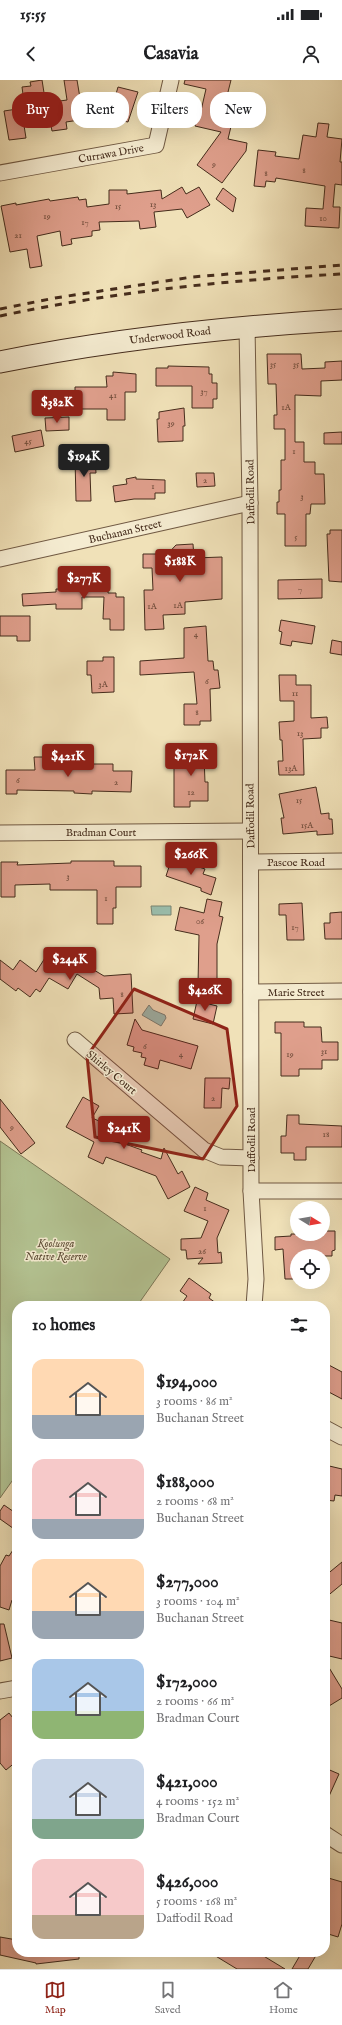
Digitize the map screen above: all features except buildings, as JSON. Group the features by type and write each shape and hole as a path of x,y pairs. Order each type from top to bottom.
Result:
{"main road":[{"name":"Underwood Road","path":"0,362 85,346 247,326 342,320"}],"street":[{"name":"Currawa Drive","path":"0,173 156,145 171,80"},
{"name":"Daffodil Road","path":"247,326 250,503 251,1191 256,1279 254,1301"},
{"name":"Buchanan Street","path":"0,559 250,503"},
{"name":"Bradman Court","path":"0,833 250,831"},
{"name":"Pascoe Road","path":"251,862 342,862"},
{"name":"Marie Street","path":"251,992 342,992"},
{"name":"Shirley Court","path":"75,1040 204,1150 221,1157 251,1158"},
{"path":"251,1191 342,1191"},
{"path":"330,1431 342,1437"},
{"path":"0,1691 12,1689"},
{"path":"330,1837 342,1845"}],"highlighted area":[{"path":"134,989 227,1029 237,1106 203,1159 95,1137 87,1056"}],"green space":[{"name":"Koolunga Native Reserve","path":"0,1141 170,1259 141,1301 12,1301 12,1481 0,1498"}],"shaded area":[{"path":"151,906 171,906 171,915 152,915"},
{"path":"149,1005 153,1010 165,1015 166,1018 161,1026 142,1015"}],"railway":[{"path":"0,309 55,298 192,277 342,265"},
{"path":"0,316 85,300 170,288 342,274"}]}
